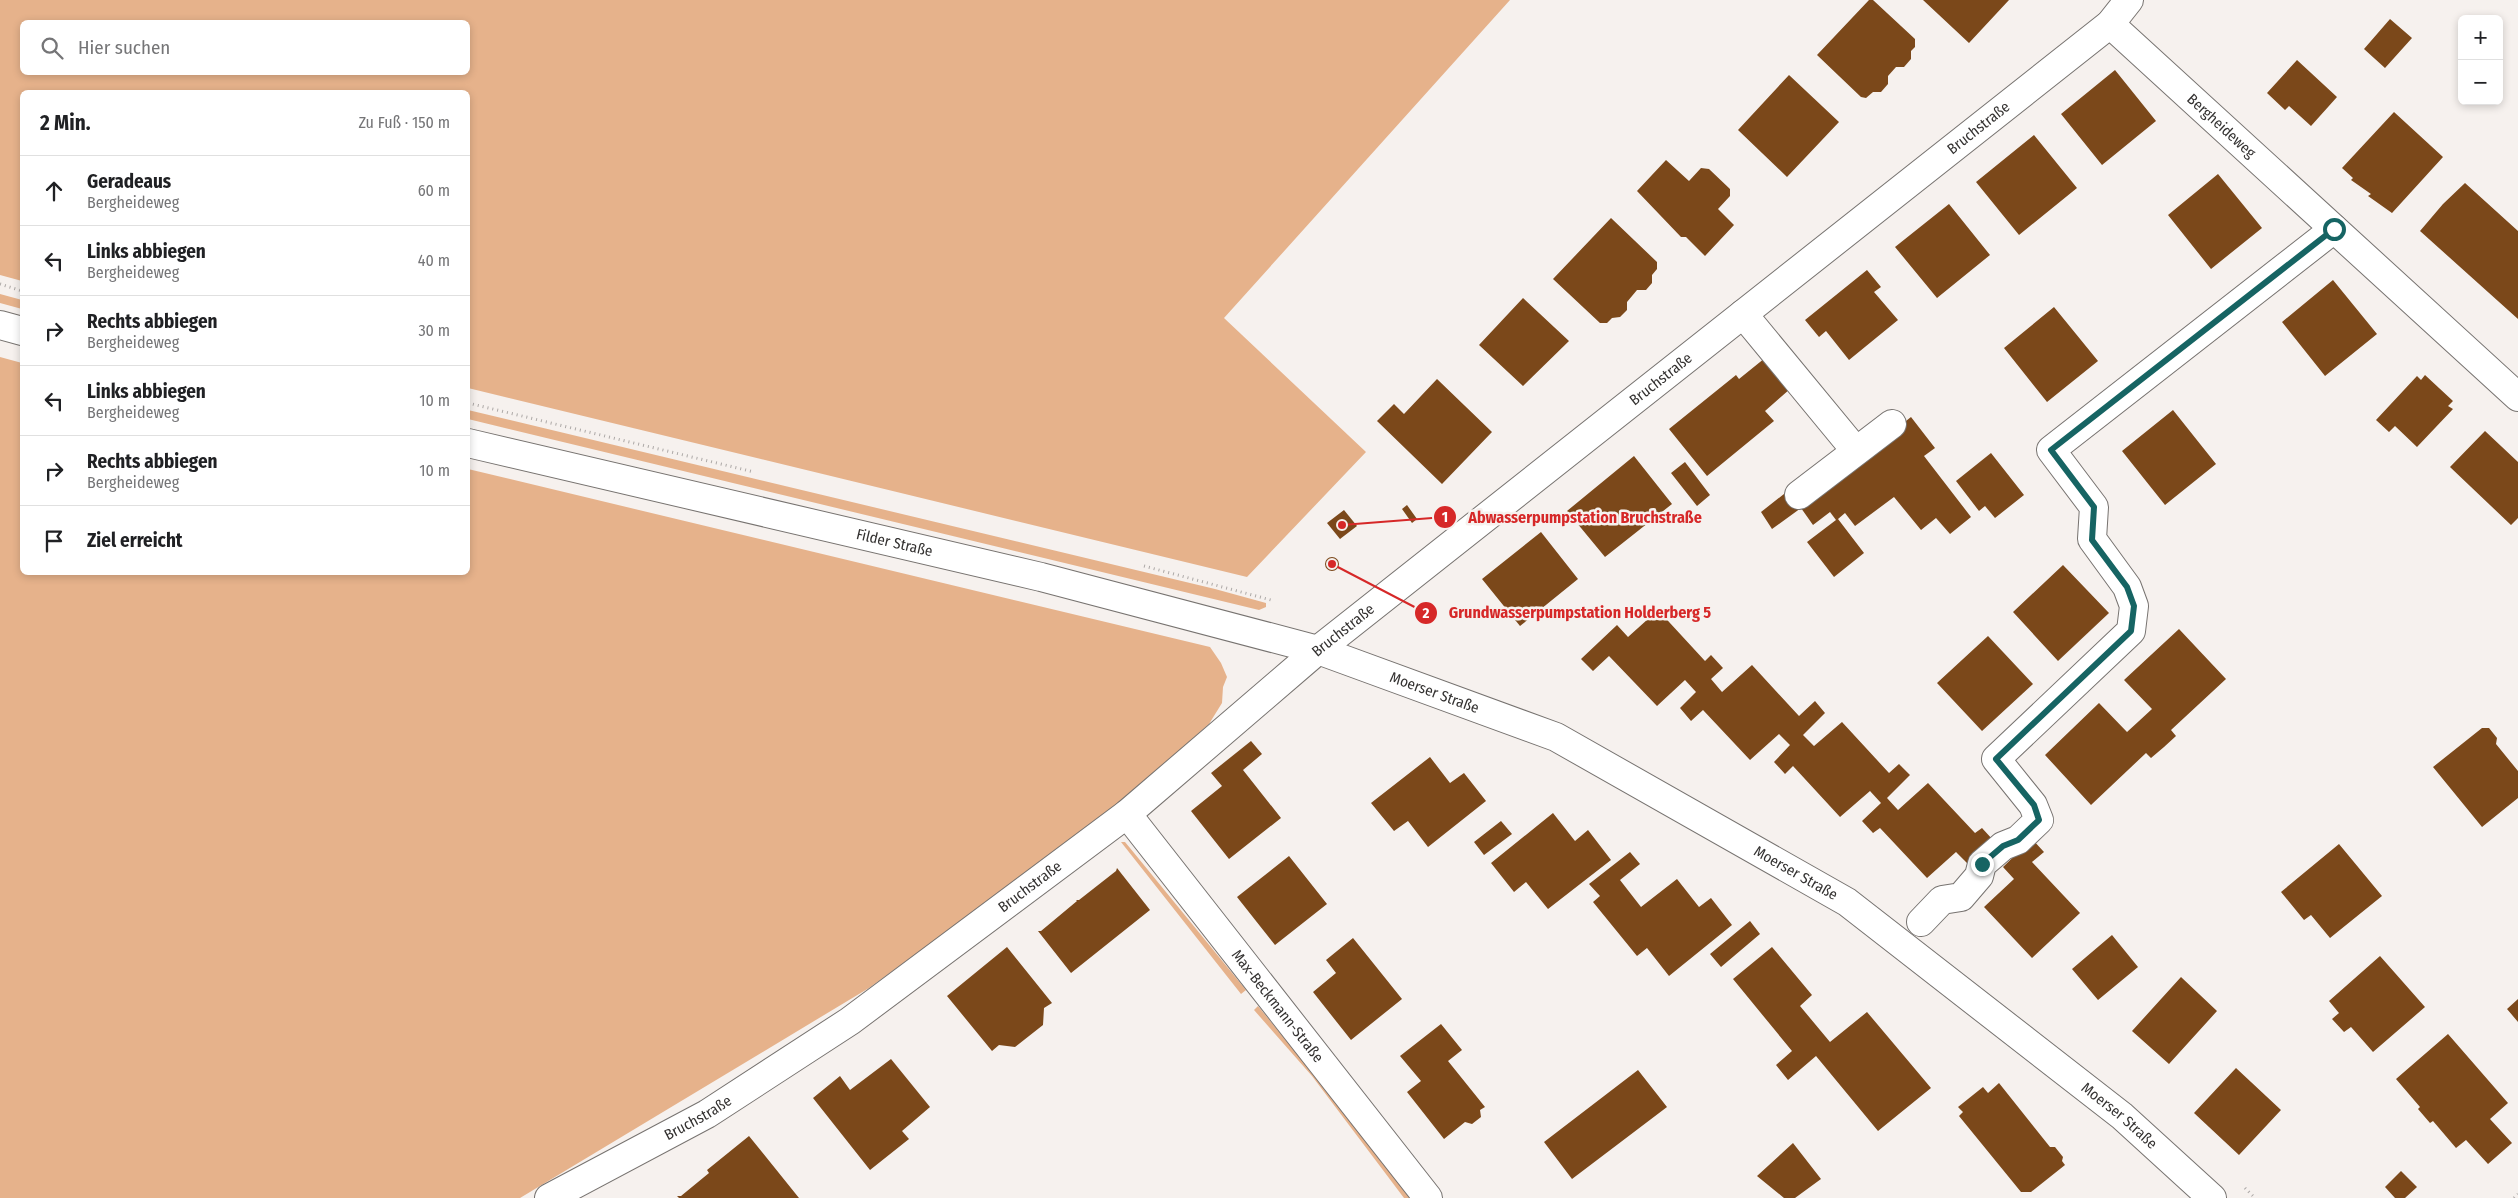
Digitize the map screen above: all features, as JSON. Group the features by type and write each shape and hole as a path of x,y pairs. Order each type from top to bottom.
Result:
{"street":[{"name":"Bruchstraße","path":"549,1198 707,1114 850,1021 1126,814 1318,650 2110,24 2129,0"},
{"name":"Bergheideweg","path":"2110,24 2518,398"},
{"path":"1921,922 1942,900 1961,897 1979,876 1982,864 2003,846 2018,840 2039,820 2034,805 1996,759 2131,631 2134,606 2127,587 2092,540 2094,507 2051,450 2334,229"},
{"path":"1742,314 1856,451"},
{"path":"0,325 20,330"},
{"path":"1799,495 1892,424"},
{"name":"Filder Straße","path":"470,443 1041,577 1318,650"},
{"name":"Moerser Straße","path":"1318,650 1556,737 1848,902 2122,1116 2212,1198"},
{"name":"Max-Beckmann-Straße","path":"1126,814 1428,1198"}],"path":[{"path":"0,284 20,290"},
{"path":"2514,1198 2518,1194"}],"shaded area":[{"path":"0,0 1510,0 1224,318 1366,452 1247,577 470,388 470,90 20,90 20,280 0,275"},
{"path":"0,294 20,299 20,308 0,303"},
{"path":"0,357 20,362 20,575 470,575 470,469 1210,647 1221,663 1227,677 1223,687 1222,703 1209,724 1105,817 869,988 520,1198 0,1198"},
{"path":"470,410 1215,589 1266,603 1266,607 1259,610 470,419"},
{"path":"1121,842 1125,842 1246,990 1241,994"},
{"path":"1258,1006 1415,1198 1404,1198 1312,1076 1254,1010"}],"building":[{"path":"1869,0 1873,0 1915,39 1915,47 1911,51 1911,59 1904,67 1896,67 1888,76 1888,84 1881,92 1873,92 1866,98 1861,97 1817,55"},
{"path":"1923,0 2009,0 1969,43"},
{"path":"2390,19 2412,38 2385,68 2364,49"},
{"path":"2297,60 2337,97 2311,126 2289,106 2285,110 2267,93"},
{"path":"2115,70 2156,121 2102,165 2061,114"},
{"path":"1789,75 1839,122 1787,177 1738,130"},
{"path":"2394,112 2443,157 2392,213 2368,196 2371,194 2351,180 2353,178 2342,168"},
{"path":"2034,135 2077,188 2019,235 1976,182"},
{"path":"1666,160 1689,181 1701,168 1709,169 1730,189 1730,196 1718,209 1734,225 1705,256 1686,237 1681,237 1637,191"},
{"path":"2218,174 2262,228 2211,269 2168,215"},
{"path":"2465,183 2518,231 2518,319 2420,231 2443,204"},
{"path":"1949,204 1990,255 1937,298 1895,247"},
{"path":"1611,218 1657,262 1657,269 1652,275 1652,283 1646,290 1637,290 1627,302 1627,310 1620,317 1612,318 1607,323 1600,323 1553,279"},
{"path":"1867,270 1881,287 1874,292 1898,320 1849,360 1826,331 1819,337 1805,320"},
{"path":"2333,280 2377,334 2325,376 2282,322"},
{"path":"1523,298 1569,341 1523,386 1479,345"},
{"path":"2054,307 2098,361 2047,402 2004,348"},
{"path":"1765,358 1790,389 1765,411 1774,421 1707,476 1669,429 1736,375 1739,379"},
{"path":"2425,375 2453,401 2448,406 2453,409 2417,447 2395,426 2389,432 2376,420 2417,376 2421,380"},
{"path":"1437,379 1492,432 1442,484 1377,421 1394,404 1404,414"},
{"path":"2173,410 2216,464 2165,505 2122,451"},
{"path":"1911,417 1935,448 1924,456 1971,517 1950,534 1936,518 1921,530 1894,497 1855,526 1845,513 1838,519 1864,553 1834,577 1807,542 1836,520 1830,512 1813,525 1801,508 1772,529 1761,512 1789,490 1862,456"},
{"path":"2485,431 2518,462 2518,518 2511,525 2450,467"},
{"path":"1991,453 2024,495 1995,518 1985,506 1979,511 1956,481"},
{"path":"1634,456 1672,504 1605,557 1567,511"},
{"path":"1685,462 1710,495 1697,506 1671,473"},
{"path":"1407,505 1417,519 1412,523 1402,509"},
{"path":"1344,510 1357,526 1340,539 1327,523"},
{"path":"1541,532 1578,579 1520,626 1482,579"},
{"path":"1332,557 1337,559 1339,564 1337,569 1332,571 1327,569 1325,564 1327,559"},
{"path":"2063,565 2109,613 2058,661 2013,612"},
{"path":"1658,610 1705,661 1711,655 1723,668 1711,679 1722,692 1752,665 1799,716 1815,701 1825,713 1803,735 1814,746 1842,722 1889,773 1899,764 1910,775 1887,798 1898,810 1928,783 1975,833 1982,828 1993,840 1968,864 1956,852 1927,878 1880,828 1873,833 1862,821 1881,803 1870,791 1840,817 1793,766 1785,774 1774,762 1790,745 1779,734 1750,760 1703,710 1691,721 1680,708 1696,692 1685,680 1657,706 1609,656 1593,671 1581,659 1617,625 1628,637"},
{"path":"2179,629 2226,679 2171,730 2176,736 2151,758 2146,753 2091,805 2045,755 2099,703 2127,732 2152,709 2124,680"},
{"path":"1988,636 2033,684 1982,731 1937,683"},
{"path":"2482,728 2489,728 2497,738 2496,744 2518,771 2518,798 2482,827 2433,767"},
{"path":"1251,741 1262,754 1243,770 1281,818 1229,859 1191,811 1222,786 1211,773"},
{"path":"1430,757 1450,783 1464,773 1486,801 1428,847 1408,821 1394,831 1371,803"},
{"path":"1553,813 1575,841 1588,830 1611,860 1548,909 1526,882 1514,892 1491,863"},
{"path":"1501,821 1512,834 1484,855 1474,842"},
{"path":"2032,839 2044,852 2032,862 2080,913 2032,958 1984,907 2014,879 2003,867"},
{"path":"2339,844 2382,896 2330,938 2311,915 2304,920 2281,892"},
{"path":"1630,852 1640,864 1620,880 1641,907 1677,879 1699,907 1711,898 1732,925 1669,976 1647,948 1637,956 1593,902 1600,896 1589,884"},
{"path":"1289,856 1327,904 1275,945 1237,897"},
{"path":"1117,868 1150,910 1071,973 1038,931 1041,931 1076,900 1079,900 1116,871"},
{"path":"1750,921 1760,934 1721,967 1710,954"},
{"path":"2112,935 2138,967 2098,1000 2072,969"},
{"path":"1353,938 1402,999 1351,1040 1313,992 1336,973 1326,960"},
{"path":"1007,947 1052,1003 1044,1008 1043,1025 1015,1047 999,1045 992,1051 947,996"},
{"path":"1772,947 1812,995 1800,1006 1830,1042 1867,1012 1931,1088 1878,1131 1816,1056 1788,1080 1776,1065 1792,1051 1733,979"},
{"path":"2380,956 2425,1007 2373,1052 2351,1027 2344,1032 2332,1019 2339,1013 2329,1001"},
{"path":"2181,977 2217,1011 2169,1064 2132,1031"},
{"path":"2518,999 2518,1022 2507,1009"},
{"path":"1441,1024 1462,1050 1448,1061 1485,1107 1480,1110 1481,1117 1472,1124 1465,1122 1444,1139 1407,1092 1421,1081 1400,1056"},
{"path":"2448,1034 2508,1103 2490,1119 2512,1143 2488,1164 2466,1140 2456,1148 2433,1121 2430,1123 2418,1109 2420,1107 2396,1079"},
{"path":"891,1059 930,1107 902,1131 909,1139 870,1170 813,1098 840,1076 850,1090"},
{"path":"2236,1068 2281,1110 2239,1155 2194,1113"},
{"path":"1638,1070 1667,1107 1572,1179 1544,1142"},
{"path":"1999,1083 2050,1147 2055,1147 2063,1157 2062,1161 2065,1165 2031,1192 2021,1192 1959,1116 1963,1112 1958,1107 1983,1087 1988,1093"},
{"path":"749,1136 799,1198 679,1198 677,1196 681,1196 709,1173 707,1170"},
{"path":"1793,1143 1821,1179 1795,1198 1784,1198 1757,1176"},
{"path":"2401,1171 2417,1187 2405,1198 2395,1198 2385,1187"}],"place":[{"name":"Abwasserpumpstation Bruchstraße","path":"1342,525"},
{"name":"Grundwasserpumpstation Holderberg 5","path":"1332,564"}],"route":[{"path":"1982,864 2003,846 2018,840 2039,820 2034,805 1996,759 2131,631 2134,606 2127,587 2092,540 2094,507 2051,450 2334,229"}]}
